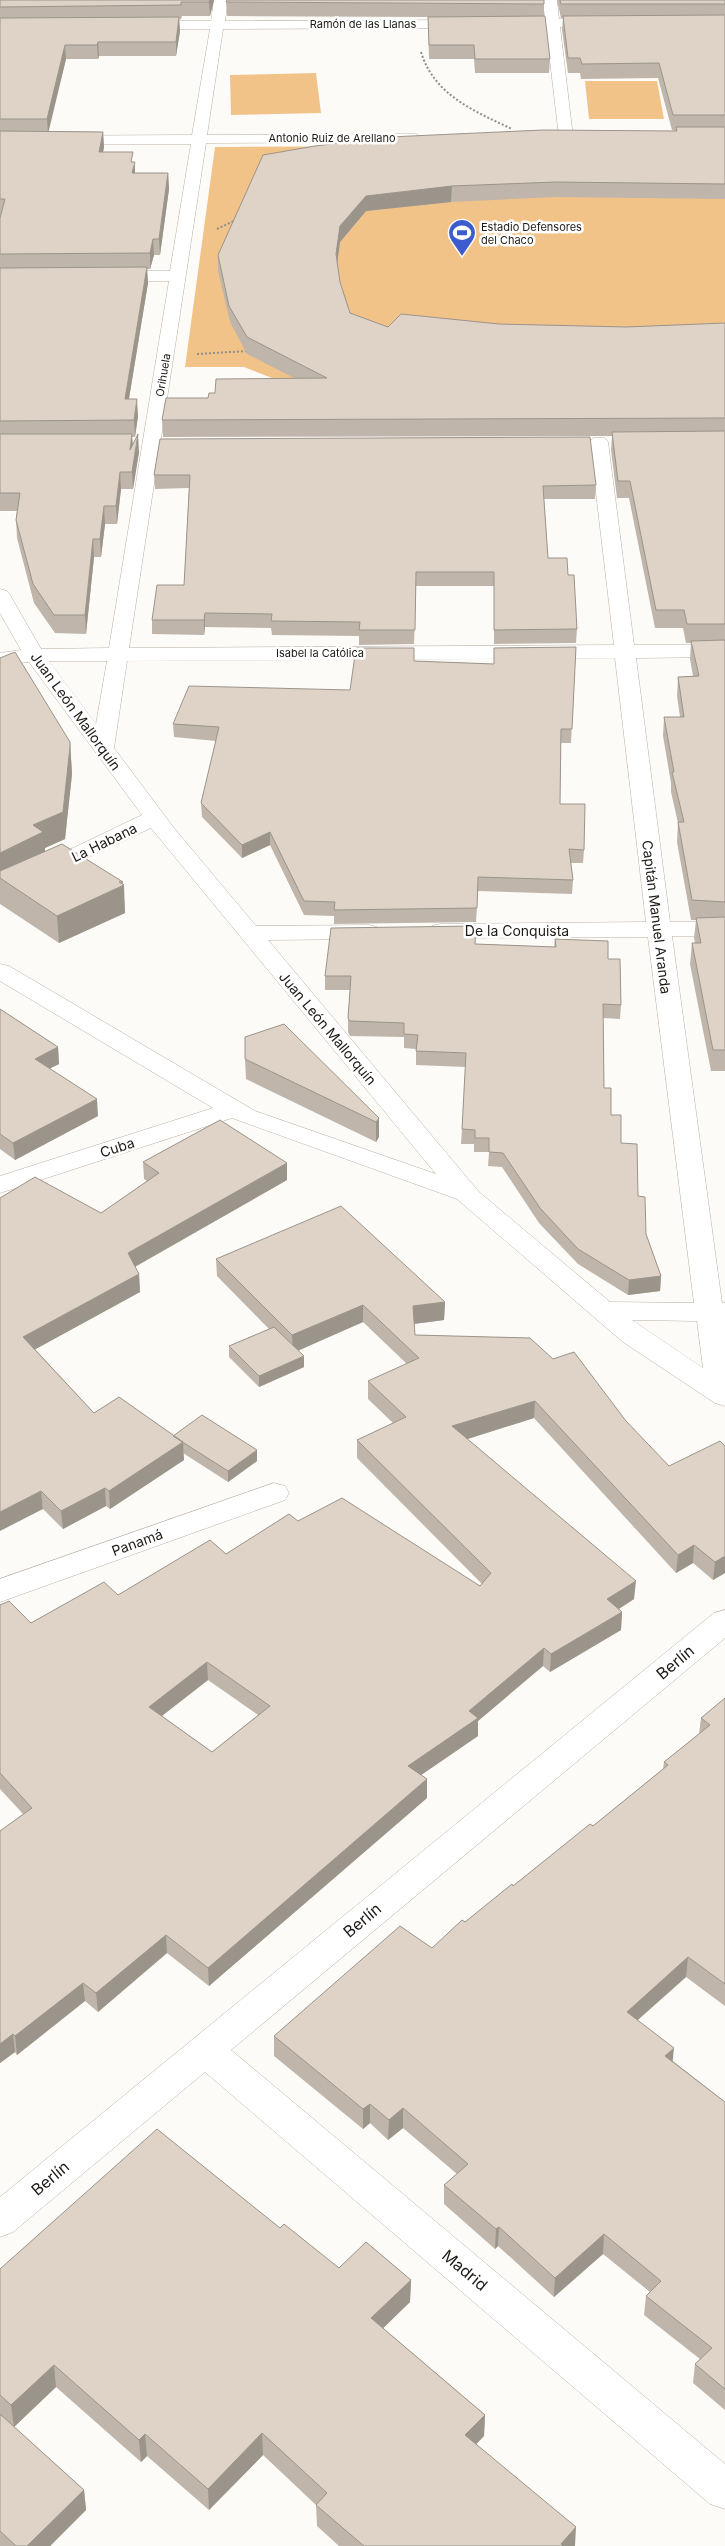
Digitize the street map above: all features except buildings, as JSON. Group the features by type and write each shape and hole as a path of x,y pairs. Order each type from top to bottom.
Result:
{"street":[{"name":"Orihuela","path":"103,749 120,654 221,0"},
{"path":"546,137 571,137 550,0"},
{"path":"495,24 610,23"},
{"name":"Ramón de las Llanas","path":"128,25 475,24"},
{"name":"Antonio Ruiz de Arellano","path":"0,140 428,138"},
{"path":"89,276 178,276"},
{"name":"Capitán Manuel Aranda","path":"599,442 659,929 716,1312 722,1394"},
{"path":"133,445 172,444"},
{"name":"Juan León Mallorquín","path":"0,595 34,655 154,818 466,1193 633,1336 722,1394"},
{"name":"Isabel la Católica","path":"0,659 34,655 120,654 725,651"},
{"name":"La Habana","path":"0,892 154,818"},
{"name":"De la Conquista","path":"248,933 725,929"},
{"path":"0,971 240,1112 466,1193"},
{"name":"Cuba","path":"0,1184 240,1112"},
{"path":"604,1311 716,1312"},
{"name":"Panamá","path":"0,1591 274,1493"},
{"name":"Berlín","path":"0,2220 725,1621"},
{"name":"Madrid","path":"205,2050 725,2490"}],"path":[{"path":"417,24 423,66 445,92 479,113 512,129"},
{"path":"213,232 239,218"},
{"path":"166,354 234,353 251,350"}],"shaded area":[{"path":"316,73 321,113 231,115 230,75"},
{"path":"585,81 657,81 664,119 589,119"},
{"name":"Estadio Defensores del Chaco","path":"725,145 725,430 331,401 244,367 185,367 215,147"}],"place":[{"name":"Estadio Defensores del Chaco","path":"462,257"}]}
